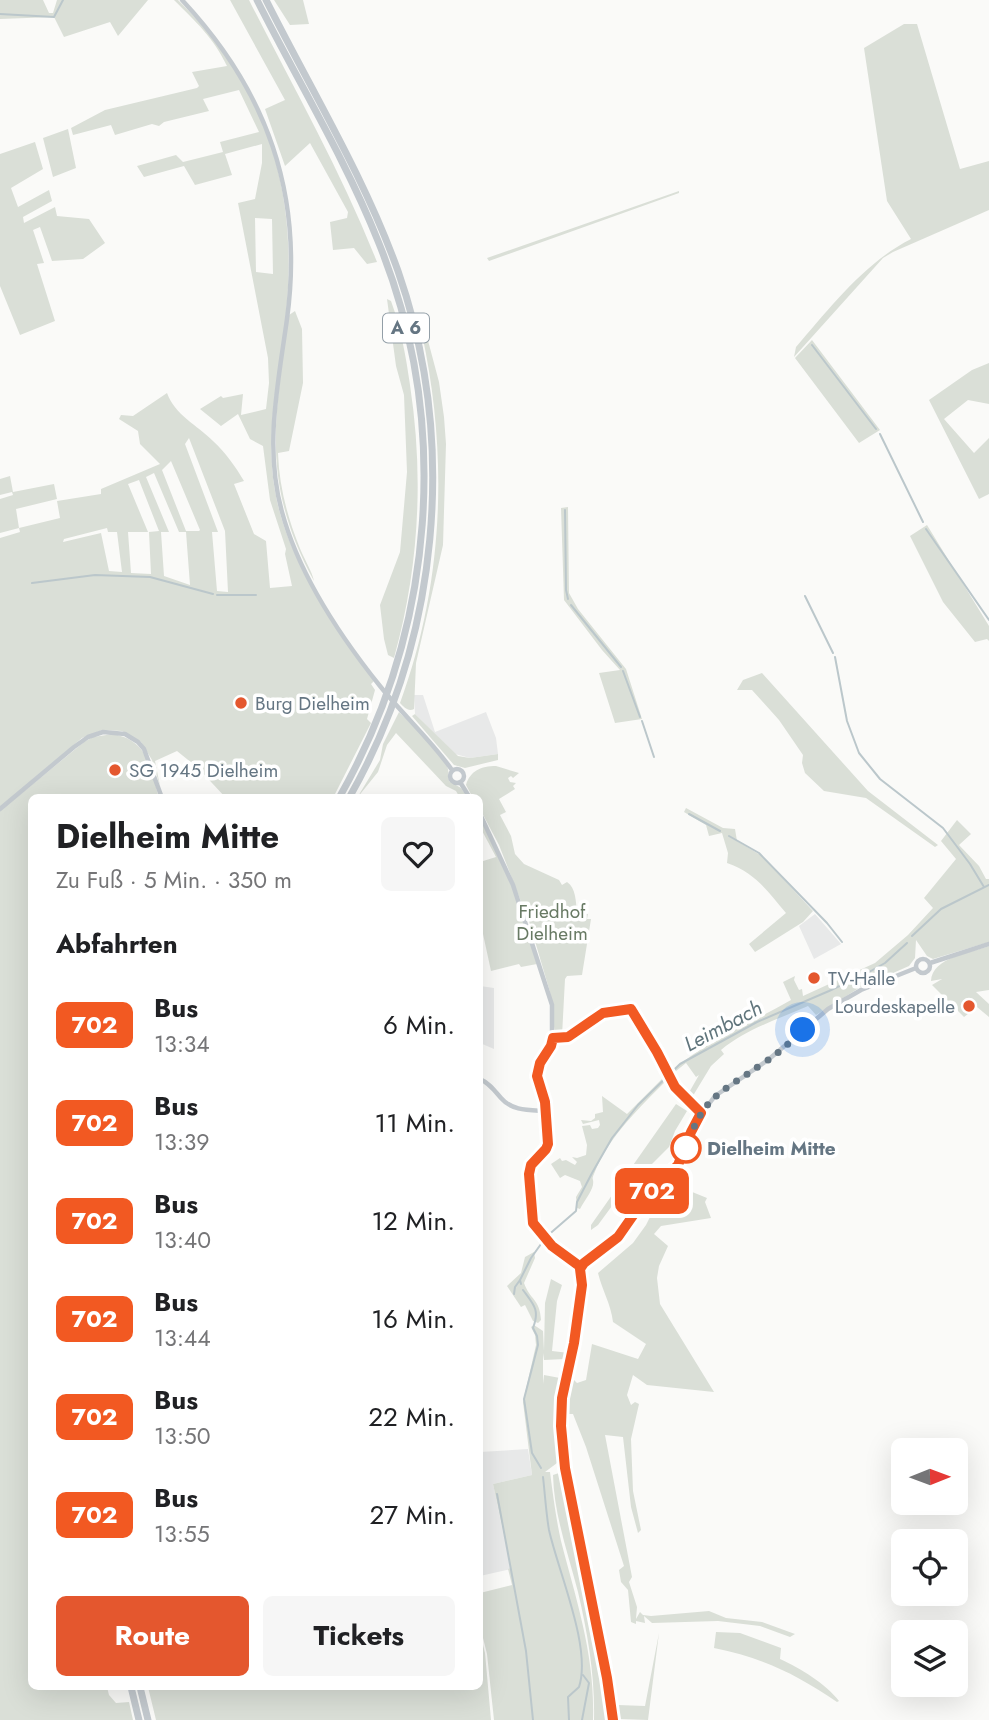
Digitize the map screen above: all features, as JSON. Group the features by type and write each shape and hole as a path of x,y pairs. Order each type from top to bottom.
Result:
{"highway":[{"name":"A 6","path":"257,0 369,218 397,293 415,365 424,437 425,506 412,606 385,701 341,794"},
{"name":"A 6","path":"266,0 348,157 376,216 404,290 421,364 431,438 431,529 420,608 411,648 391,709 351,794"},
{"path":"132,1690 139,1720"},
{"path":"141,1690 148,1720"}],"street":[{"path":"182,0 216,39 244,81 263,119 282,176 290,222 291,281 277,381 272,450 282,513 300,559 342,632 381,688 429,740 452,770"},
{"path":"0,809 74,747 88,737 103,732 125,734 145,749 161,794"},
{"path":"452,770 462,771 464,777 460,782"},
{"path":"452,770 450,779 456,783 460,782"},
{"path":"460,782 468,794"},
{"path":"483,820 520,905 552,1005 552,1042 540,1063 537,1076 545,1102 547,1147 531,1165 528,1180 533,1223 548,1242 581,1266"},
{"path":"930,963 989,944"},
{"path":"581,1266 618,1237 648,1194 678,1165 696,1121 715,1096 768,1060 828,1009 861,990 916,968 920,959 930,963"},
{"path":"916,968 925,972 930,968 930,963"},
{"path":"483,1080 513,1107 545,1111"},
{"path":"581,1266 582,1285 562,1398 561,1426 565,1468 614,1720"}],"shaded area":[{"path":"414,695 423,695 435,732 486,712 496,738 498,754 470,758 455,754 415,714"},
{"path":"815,914 841,944 814,959 799,926"},
{"path":"483,986 494,988 494,1049 483,1044"},
{"path":"528,1449 532,1475 493,1484 511,1569 483,1575 483,1452"}],"green space":[{"path":"0,0 43,0 49,13 53,13 57,0 148,0 118,36 110,22 64,37 54,17 0,19"},
{"path":"174,0 178,0 210,34 236,70 256,108 272,148 282,189 288,232 288,277 272,428 275,491 281,517 301,567 374,681 371,684 375,690 367,719 371,723 335,794 222,794 198,768 177,751 155,761 160,786 152,760 141,742 122,731 102,730 82,738 0,807 0,538 20,532 19,528 60,518 57,501 101,494 101,489 160,464 140,444 138,431 119,419 121,415 133,416 167,393 175,408 222,450 244,481 234,484 254,534 266,541 270,588 292,586 286,549 270,500 263,446 250,439 238,414 221,426 200,409 221,396 223,398 243,394 241,415 266,409 268,358 238,203 255,199 262,163 262,144 225,154 232,175 195,185 184,166 144,177 137,166 176,155 183,162 223,152 220,142 259,132 239,90 203,99 209,111 164,122 159,126 152,124 115,135 111,125 73,135 71,128 105,110 197,88 199,86 192,72 227,66 210,38","holes":["255,218 272,219 273,274 256,272","189,438 225,531 228,592 217,591 212,532 218,532 185,444","171,461 199,531 186,531 162,470","154,473 179,532 186,532 190,585 164,576 161,532 169,532 146,477","139,480 159,531 149,532 151,574 131,573 128,532 148,532 128,484","107,528 108,532 117,532 122,572 109,571 101,533 63,542 64,539"]},
{"path":"230,0 249,0 332,162 377,262 367,264 354,248 333,250 330,222 347,218 348,212 310,143 285,166 265,109 285,100"},
{"path":"274,0 303,0 309,24 290,25"},
{"path":"904,24 917,24 960,169 989,161 989,210 883,258 794,357 796,347 849,287 878,261 911,239 887,201 864,48"},
{"path":"68,129 76,168 53,177 43,138"},
{"path":"35,142 43,169 11,188 18,207 49,190 52,201 23,217 24,223 55,207 57,216 89,219 105,243 83,259 52,261 40,227 33,230 44,263 37,264 55,321 20,335 0,286 0,154"},
{"path":"679,191 489,261 487,258"},
{"path":"387,299 391,301 395,311 407,364 414,419 418,488 414,556 394,658 388,655 380,605 400,552 407,472 404,395 396,366"},
{"path":"295,311 302,329 303,383 289,451 278,453 282,489 291,523 314,581 297,546 286,513 279,481 276,451 279,387 289,315"},
{"path":"426,333 439,382 444,417 446,444 443,545 416,663 414,709 410,710 400,703 425,614 437,521 436,428 422,334"},
{"path":"812,340 880,430 859,443 795,358"},
{"path":"989,363 989,404 968,400 944,419 974,453 989,438 989,494 979,499 929,400 972,370"},
{"path":"10,476 13,492 54,484 57,499 16,509 19,528 0,533 0,499 13,495 12,492 0,495 0,479"},
{"path":"568,507 569,593 578,609 626,669 642,719 615,723 599,673 620,670 564,600 561,508"},
{"path":"927,525 989,626 989,641 987,639 975,642 943,602 910,536"},
{"path":"762,673 868,791 938,845 935,847 866,798 824,791 805,773 803,755 779,720 752,690 737,690 743,680"},
{"path":"399,712 440,756 448,769 449,781 465,794 458,794 446,786 396,733 387,745 378,772 359,794 380,760 383,744"},
{"path":"415,714 458,756 470,758 498,754 498,760 465,768 454,765 412,716"},
{"path":"113,734 125,737 141,749 150,766 158,794 28,794 28,1690 108,1690 116,1703 129,1702 133,1720 0,1720 0,811 93,737"},
{"name":"Friedhof Dielheim","path":"496,766 519,773 508,778 510,782 516,783 513,786 515,789 499,799 506,812 500,815 511,836 515,854 524,864 559,880 562,885 567,882 574,892 577,914 588,914 587,919 591,919 582,975 567,976 565,979 562,1036 555,1035 550,992 529,921 531,914 525,912 499,845 483,815 483,794 471,794 466,785 470,776 486,767"},
{"path":"686,808 723,828 735,829 737,841 762,856 813,911 803,922 755,952 749,944 786,913 753,877 727,863 728,853 722,833 709,836 706,825 684,812"},
{"path":"957,820 971,834 959,845 979,866 986,879 989,879 989,942 933,959 927,956 916,940 915,958 909,966 859,988 816,1015 808,1006 741,1036 721,1050 724,1054 711,1066 691,1099 687,1096 699,1075 696,1077 686,1063 671,1075 670,1072 714,1042 791,1000 783,982 795,976 794,980 799,990 802,989 803,996 875,963 908,935 933,908 924,898 956,859 941,841"},
{"path":"483,824 513,889 537,964 521,967 519,964 491,971 483,934 483,861 496,857 483,833"},
{"path":"989,946 989,990 976,992 989,1004 989,1017 977,1007 964,1017 932,985 942,979 931,981 933,973 945,961"},
{"path":"666,1075 668,1079 626,1123 608,1147 593,1176 591,1191 580,1209 577,1208 576,1197 582,1187 580,1181 565,1175 560,1178 551,1164 560,1158 575,1165 577,1162 572,1157 586,1155 587,1145 582,1126 590,1125 592,1129 600,1125 599,1120 583,1124 581,1120 591,1121 595,1114 603,1112 602,1096 627,1114"},
{"path":"676,1104 687,1111 669,1147 647,1169 642,1165 598,1225 591,1230 591,1225"},
{"path":"675,1185 707,1198 705,1202 711,1218 661,1226 654,1234 668,1246 657,1278 660,1304 714,1392 647,1385 633,1375 627,1395 631,1405 635,1402 639,1404 631,1439 633,1491 641,1530 638,1533 631,1507 623,1437 605,1435 632,1577 629,1582 637,1607 636,1619 640,1612 651,1616 709,1611 726,1618 762,1622 795,1634 790,1637 760,1626 718,1621 652,1623 644,1616 645,1623 631,1622 628,1590 621,1582 619,1570 624,1566 586,1447 573,1414 568,1414 570,1469 580,1510 602,1639 613,1668 616,1720 568,1462 565,1423 568,1382 573,1358 574,1380 577,1383 586,1380 592,1344 638,1359 646,1344 613,1322 598,1273 633,1243 658,1201"},
{"path":"534,1252 535,1258 524,1283 539,1308 541,1320 538,1323 533,1321 525,1305 521,1307 507,1286 521,1273 525,1257"},
{"path":"551,1279 562,1285 557,1301 552,1351 569,1353 565,1359 544,1360 543,1353 543,1384 544,1375 560,1378 570,1357 559,1407 557,1463 545,1472 550,1472 559,1533 588,1651 593,1720 494,1720 483,1638 483,1592 512,1585 508,1569 511,1568 493,1484 532,1475 523,1402 536,1345 531,1327 534,1325 543,1331 544,1351 545,1303"},
{"path":"559,1473 563,1477 569,1502 585,1597 605,1670 612,1720 594,1720 588,1640 556,1505 553,1475"},
{"path":"716,1632 740,1633 781,1648 780,1659 812,1677 839,1701 778,1668 714,1648"},
{"path":"659,1633 648,1720 619,1719 618,1705 645,1706"},
{"path":"483,1645 485,1653 491,1720 156,1720 149,1690 483,1690"}],"waterway":[{"path":"0,14 54,17 63,0"},
{"path":"812,345 876,429"},
{"path":"880,434 923,522"},
{"path":"565,510 568,599"},
{"path":"926,529 989,620"},
{"path":"32,583 95,575 150,577 213,594"},
{"path":"217,595 256,595"},
{"path":"805,596 833,653"},
{"path":"571,605 621,667"},
{"path":"835,657 847,721 859,753 880,779 943,828 984,887"},
{"path":"623,671 640,717"},
{"path":"642,721 654,757"},
{"path":"689,814 720,831"},
{"path":"729,836 759,853 842,942"},
{"name":"Leimbach","path":"912,936 941,909 989,885"},
{"name":"Leimbach","path":"521,1284 520,1280 531,1258 546,1237 576,1211 577,1202 612,1138 638,1105 680,1064 757,1022 869,972 885,963 907,943"},
{"name":"Leimbach","path":"514,1294 520,1280"},
{"name":"Leimbach","path":"523,1290 536,1312 533,1328 538,1345 524,1399 532,1453 541,1468"},
{"name":"Leimbach","path":"543,1477 549,1530 578,1631 581,1652 579,1687 568,1697 569,1720"},
{"path":"497,1494 526,1651 533,1720"},
{"path":"582,1720 589,1683 583,1675"}],"bus line":[{"name":"702","path":"578,1265 548,1242 537,1230 532,1217 529,1174 531,1165 548,1144 546,1106 537,1076 539,1065 553,1038 568,1037 603,1013 631,1009 677,1091 701,1113 678,1165 648,1194 618,1237 580,1269 582,1285 562,1398 561,1439 613,1720"}],"place":[{"name":"Burg Dielheim","path":"241,703"},
{"name":"SG 1945 Dielheim","path":"115,770"},
{"name":"TV-Halle","path":"814,978"},
{"name":"Lourdeskapelle","path":"969,1006"},
{"name":"Dielheim Mitte","path":"686,1148"}],"route":[{"path":"686,1148 684,1155 696,1121 710,1100 768,1060 803,1030"}]}
